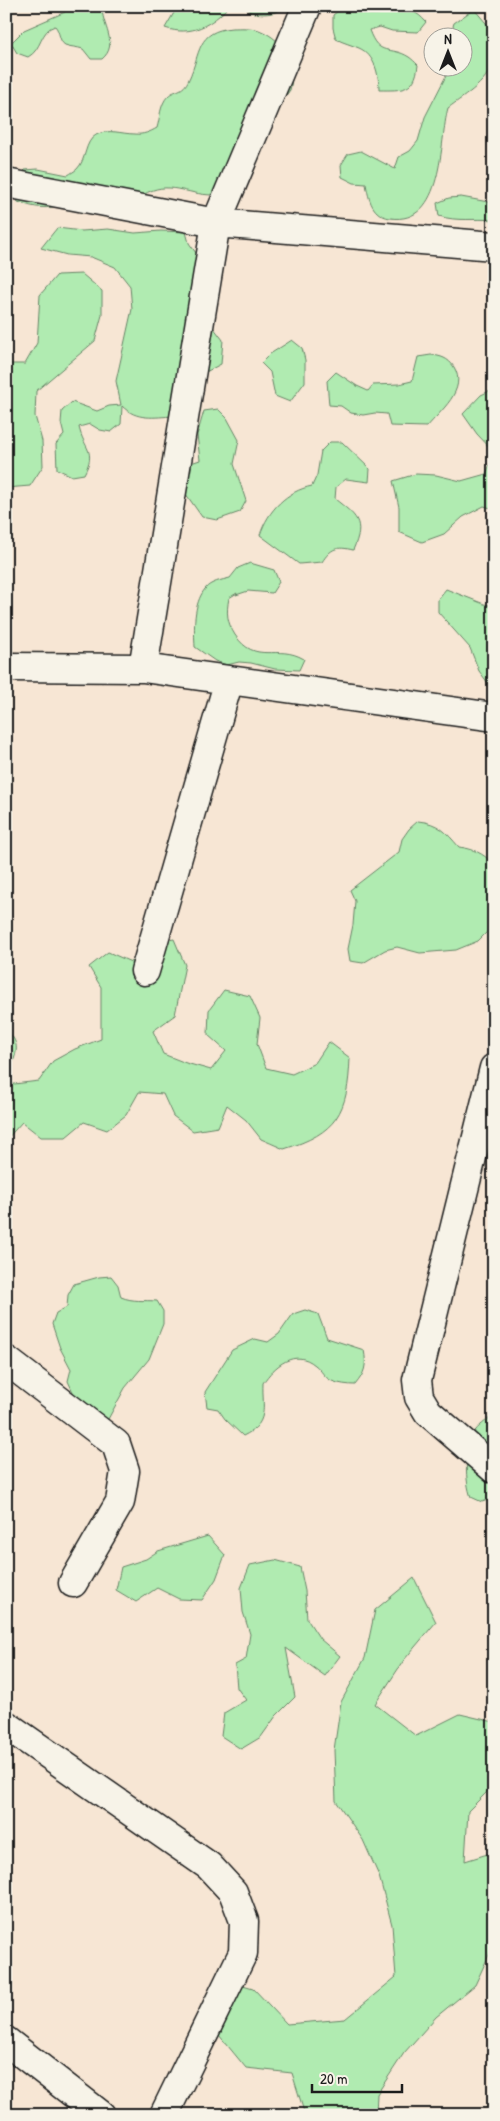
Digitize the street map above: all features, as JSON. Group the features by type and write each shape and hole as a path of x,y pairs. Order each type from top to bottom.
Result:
{"street":[{"path":"143,668 216,223 307,6"},
{"path":"6,183 216,223 494,246"},
{"path":"6,667 143,668 494,716"},
{"path":"145,972 229,680"},
{"path":"494,1068 417,1380 419,1397 428,1412 494,1469"},
{"path":"6,1360 116,1444 125,1471 120,1502 73,1584"},
{"path":"6,1725 209,1866 233,1892 244,1921 243,1954 164,2115"},
{"path":"6,2041 102,2115"}],"green space":[{"path":"71,6 102,6 102,13 110,41 107,53 102,59 91,59 83,49 63,44 55,26 46,32 33,54 28,57 17,53 11,43 24,30 65,12"},
{"path":"178,6 229,6 215,19 200,28 184,31 165,28"},
{"path":"245,6 283,6 284,8 263,14 250,12"},
{"path":"343,7 370,14 407,10 419,15 426,22 418,32 392,31 380,27 369,30 373,39 381,48 402,54 418,65 414,80 410,85 401,89 379,90 377,72 369,55 359,48 336,39 333,28 333,15"},
{"path":"474,9 491,29 494,29 494,57 492,66 476,87 448,108 436,178 430,195 421,209 408,217 390,218 384,216 379,214 372,206 366,184 354,183 342,177 341,165 348,154 361,151 395,169 399,157 410,151 418,141 425,117 445,78 472,78 472,28 452,28 454,23"},
{"path":"232,28 256,29 276,40 287,54 292,71 292,81 290,90 213,195 161,188 143,195 65,204 47,208 18,202 12,192 16,179 25,170 38,169 68,175 80,165 89,142 96,135 106,132 141,134 157,128 165,99 173,92 182,89 187,83 198,52 206,39 220,30"},
{"path":"461,197 494,203 494,220 459,219 439,216 437,203 449,198"},
{"path":"57,228 82,231 108,229 135,233 186,232 189,243 203,263 207,319 223,340 221,364 200,375 174,416 140,416 122,406 121,424 111,432 100,430 90,424 79,427 88,450 89,460 84,474 72,476 57,469 56,444 64,435 61,423 62,411 72,402 97,411 109,406 121,405 116,381 132,309 130,286 115,267 91,257 67,255 41,248"},
{"path":"82,274 102,291 102,315 95,341 36,391 35,416 42,441 43,466 30,486 6,488 6,364 25,364 37,343 40,295 57,275"},
{"path":"292,340 302,348 305,360 305,382 290,402 275,396 270,372 261,363 270,354"},
{"path":"431,355 444,358 452,364 458,384 451,400 427,427 390,426 387,414 363,415 351,413 341,406 329,405 327,381 336,372 368,391 373,385 399,384 412,381 418,357"},
{"path":"494,389 494,452 477,434 463,414 481,395"},
{"path":"218,409 227,418 239,440 234,464 246,501 240,512 217,520 202,517 181,487 188,464 200,460 197,435 204,411"},
{"path":"330,442 342,442 370,469 369,482 346,479 336,487 335,499 357,520 359,532 357,540 353,550 335,549 322,562 299,564 260,535 273,510 280,503 294,492 312,486 317,475 321,451"},
{"path":"494,454 494,509 484,506 463,517 444,534 422,542 399,532 399,507 393,481 416,474 436,475 461,481 486,474"},
{"path":"250,563 274,570 279,582 272,593 248,591 236,595 237,593 229,598 227,613 230,626 235,635 251,650 285,653 304,659 299,670 275,669 239,662 227,665 215,661 195,647 196,609 201,595 213,583 230,578 238,568"},
{"path":"446,589 494,606 494,691 479,671 470,648 438,612 438,599"},
{"path":"6,701 10,726 6,751"},
{"path":"418,821 437,826 459,847 478,852 493,863 494,925 478,941 456,950 420,953 397,947 385,950 363,963 350,961 348,949 355,901 350,890 399,852 402,839"},
{"path":"174,939 185,965 175,1015 153,1031 163,1054 211,1070 226,1051 208,1035 209,1010 224,990 250,996 260,1018 257,1044 266,1068 292,1074 315,1063 329,1042 350,1058 349,1077 342,1107 328,1128 302,1143 284,1149 261,1139 246,1120 227,1105 218,1127 193,1131 173,1116 163,1094 139,1092 126,1115 107,1130 84,1122 66,1137 41,1137 22,1122 6,1140 6,1085 39,1081 53,1061 75,1049 101,1039 101,987 89,967 108,952 131,962 148,944"},
{"path":"6,1029 15,1041 16,1052 13,1062 6,1065"},
{"path":"111,1276 118,1285 121,1297 134,1300 157,1301 163,1311 163,1324 149,1359 125,1388 107,1421 68,1403 73,1392 68,1381 71,1369 60,1348 52,1324 56,1313 67,1307 68,1295 74,1284 99,1277"},
{"path":"305,1310 318,1314 327,1338 364,1350 365,1365 363,1373 355,1385 343,1384 329,1379 307,1360 300,1358 286,1361 279,1365 263,1383 263,1414 261,1420 252,1431 243,1436 225,1419 218,1409 207,1407 205,1392 232,1350 255,1339 268,1342 279,1334 293,1314"},
{"path":"494,1415 494,1498 482,1502 471,1497 469,1491 467,1474 468,1448 473,1434"},
{"path":"208,1536 225,1555 216,1579 202,1600 179,1599 157,1588 136,1602 116,1590 121,1567 146,1559 158,1551"},
{"path":"275,1560 300,1567 305,1591 307,1619 320,1639 340,1656 325,1676 286,1648 295,1697 276,1716 261,1737 241,1749 221,1736 224,1713 246,1700 237,1688 235,1665 246,1659 250,1634 243,1612 241,1588 250,1565"},
{"path":"414,1578 436,1622 404,1660 375,1704 416,1736 460,1714 494,1722 494,1785 468,1811 465,1861 494,1852 494,1944 475,1985 436,2017 404,2053 377,2094 376,2115 305,2115 292,2073 246,2068 214,2029 243,1985 253,1988 287,2024 345,2019 396,1977 392,1925 379,1876 363,1840 336,1801 334,1750 341,1702 365,1658 375,1610"}]}
